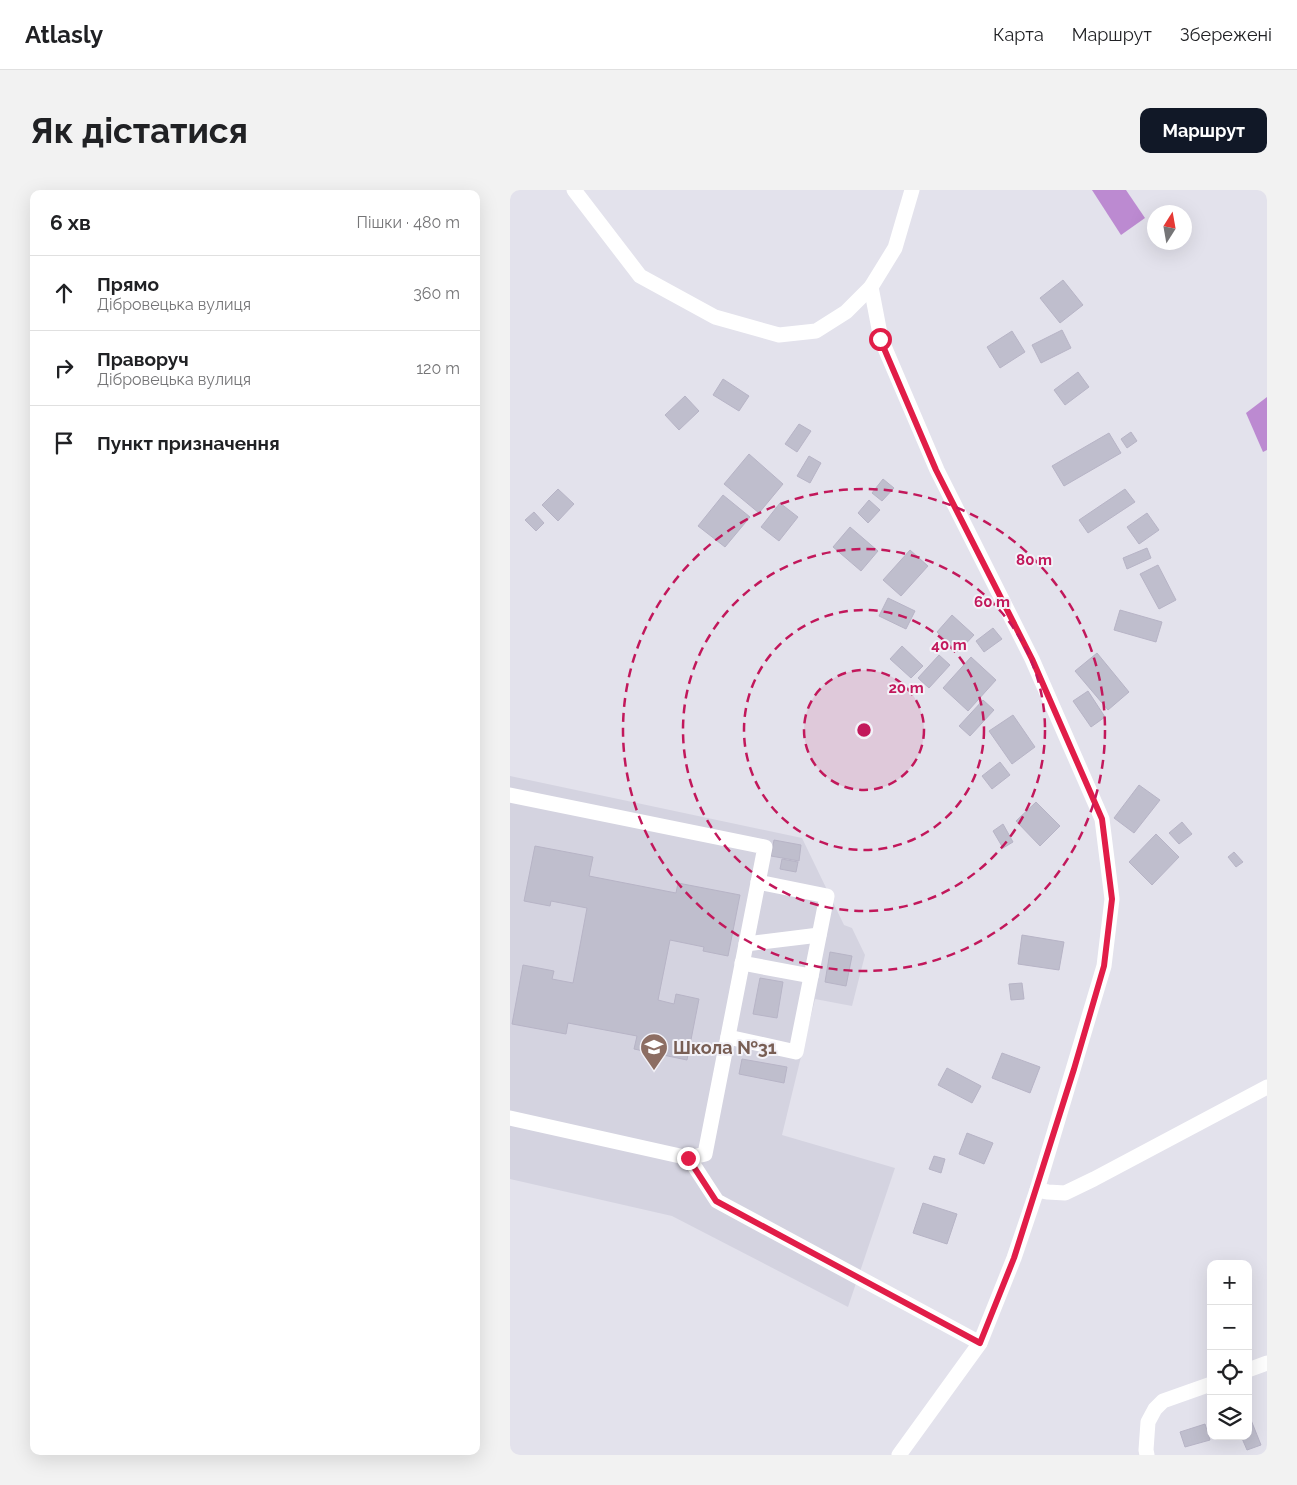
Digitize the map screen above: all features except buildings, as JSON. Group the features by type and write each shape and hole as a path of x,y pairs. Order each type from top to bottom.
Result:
{"street":[{"path":"574,190 640,276 715,317 779,335 816,332 846,312 871,287 895,248 912,190"},
{"path":"871,287 880,339 936,470 1032,659 1102,819 1112,899 1104,966 1037,1190 1014,1258 980,1343 899,1455"},
{"path":"510,795 765,847 705,1154 688,1158 510,1118"},
{"path":"728,1037 796,1052 827,896 758,882"},
{"path":"746,944 819,935"},
{"path":"742,963 811,976"},
{"path":"1037,1190 1065,1193 1267,1087"},
{"path":"688,1158 716,1201 980,1343"},
{"path":"1252,1369 1267,1363"},
{"path":"1147,1455 1148,1422 1155,1410 1163,1401 1207,1385"}],"shaded area":[{"path":"1092,190 1126,190 1145,218 1121,235"},
{"path":"1267,397 1267,450 1263,452 1246,413"},
{"name":"Школа №31","path":"510,776 802,838 844,925 852,928 865,955 852,1006 815,999 782,1135 895,1168 848,1307 672,1216 510,1179"}],"place":[{"name":"Школа №31","path":"654,1071"}],"route":[{"path":"688,1158 716,1201 980,1343 1014,1258 1037,1190 1104,966 1112,899 1102,819 1032,659 936,470 880,339"}]}
